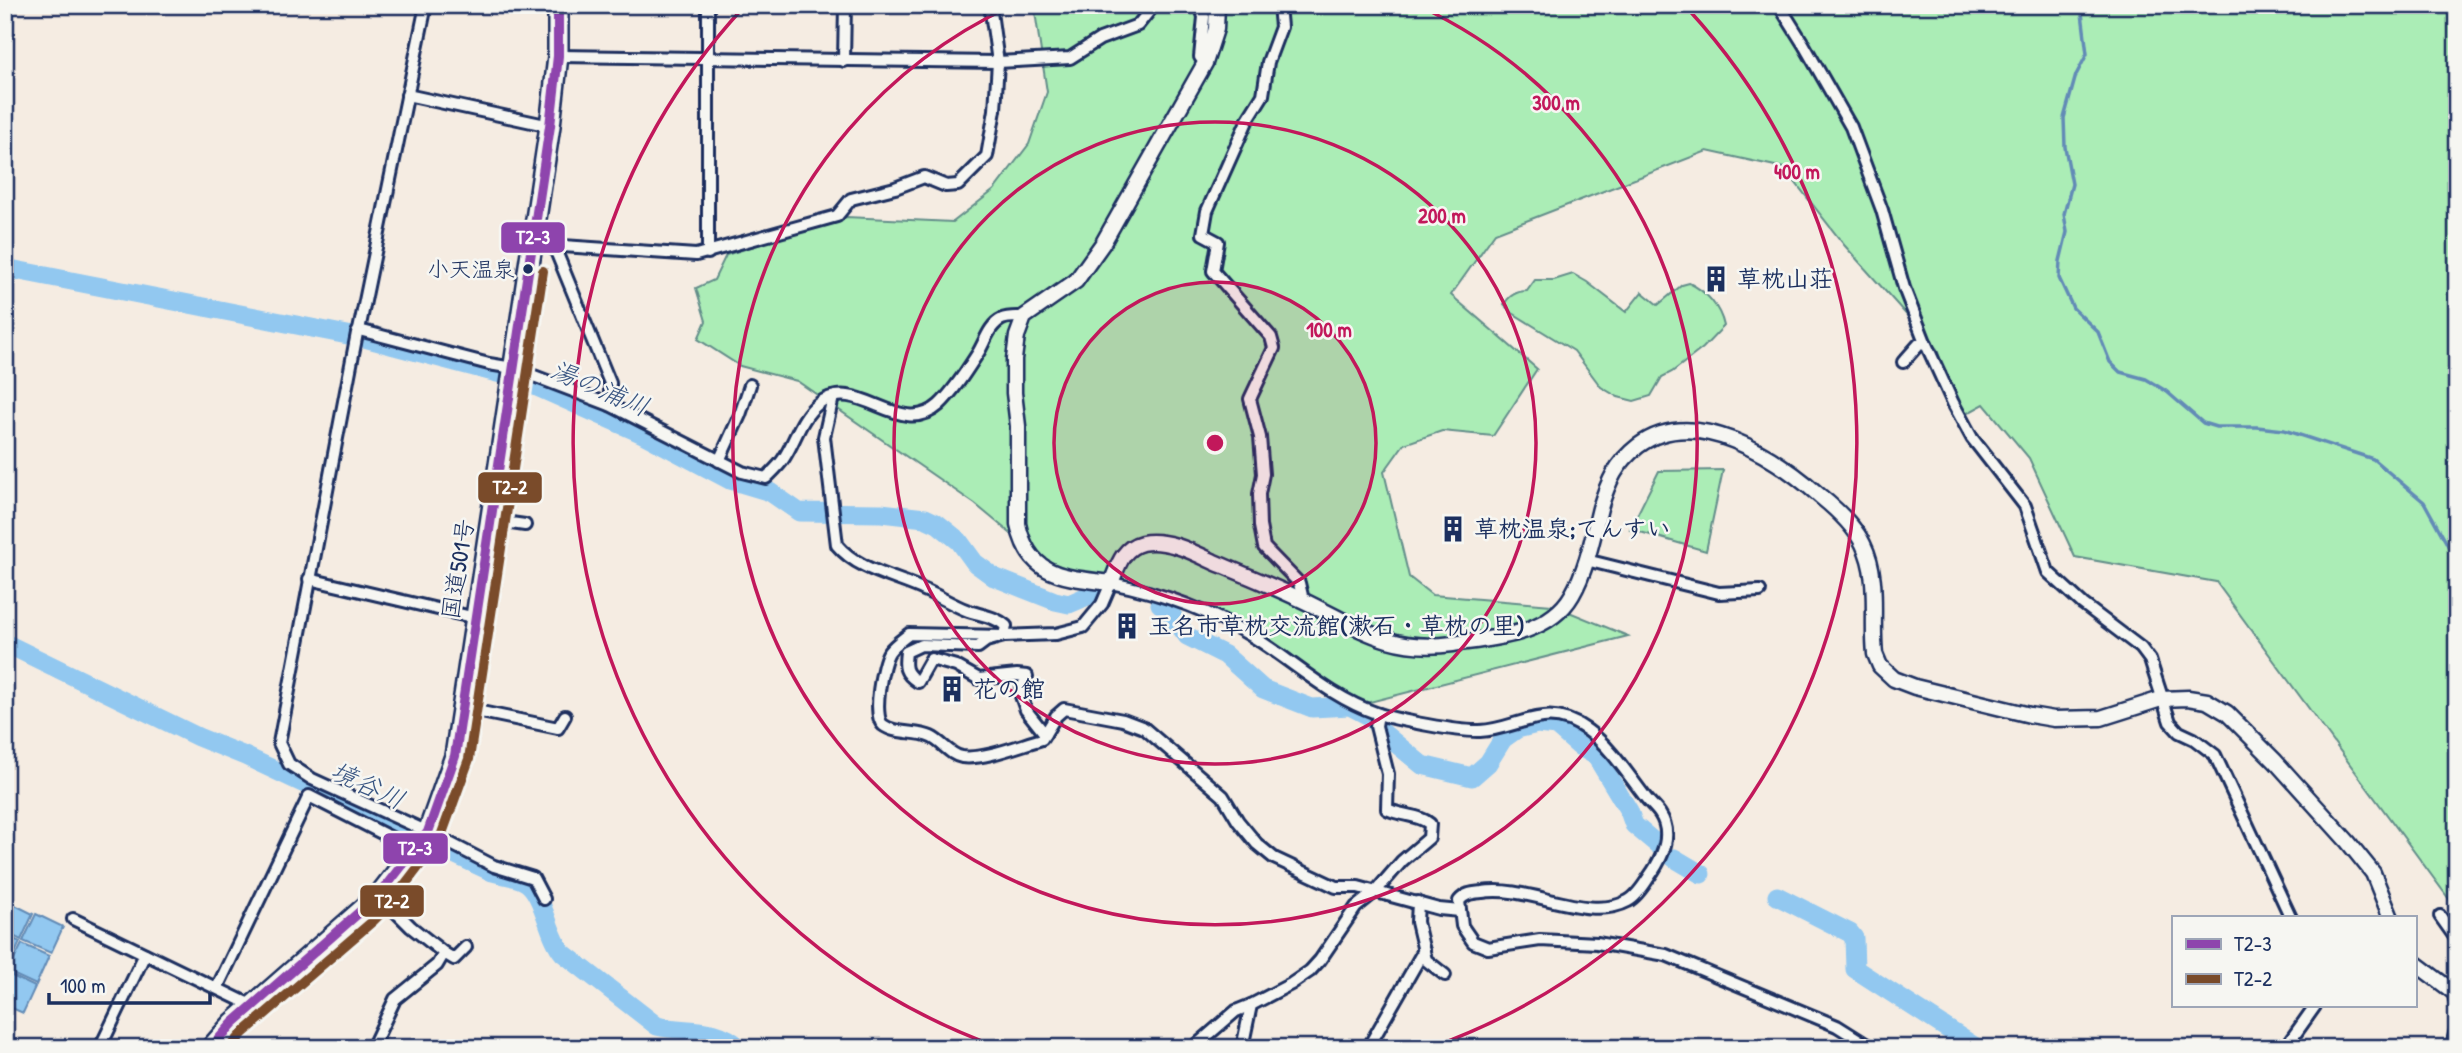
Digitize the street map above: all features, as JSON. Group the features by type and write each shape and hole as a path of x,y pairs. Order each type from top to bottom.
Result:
{"highway":[{"name":"国道501号","path":"211,1048 233,1023 379,895 421,842 444,792 455,756 533,244 558,56 558,5"}],"street":[{"path":"421,842 289,764 279,743 357,336 426,5"},
{"path":"708,5 708,253"},
{"path":"844,61 845,5"},
{"path":"533,244 696,255 837,216 850,199 895,188 924,177 946,186 958,185 987,156 995,110 998,62 990,5"},
{"path":"558,56 998,62 1070,58 1100,39 1138,25 1154,5"},
{"path":"1200,5 1204,17 1200,57 1205,63"},
{"path":"357,336 489,364 610,405 742,472 766,478 784,459 799,426 818,404 833,397 847,396 904,416 921,416 938,405 962,375 993,326 1004,317 1024,317 1076,281 1089,265 1194,86 1216,29 1217,5"},
{"path":"1279,5 1281,27 1268,62 1263,95 1248,120 1207,211 1203,234 1217,242 1213,271 1271,337 1274,348 1250,399 1260,437 1263,474 1259,494 1260,526 1264,547 1299,583 1303,600"},
{"path":"1779,5 1851,127 1882,210 1904,288 1925,342 1972,438 2025,506 2048,572 2083,604 2141,648 2150,660 2170,722 2179,732 2194,739 2215,755 2290,916"},
{"path":"407,95 550,126"},
{"path":"554,244 610,383 610,405"},
{"path":"1024,317 1017,336 1014,359 1018,426 1018,524 1021,540 1040,567 1052,573 1143,589 1203,611 1253,637 1338,697 1377,720 1479,732 1544,716 1564,719 1585,728 1600,741 1661,816 1667,838 1663,854 1651,875 1630,901 1609,906 1584,907 1500,889 1466,894 1459,901 1462,926 1473,942 1489,948 1540,940 1597,943 1666,956 1837,1026 1872,1048"},
{"path":"1903,362 1919,344 1925,342"},
{"path":"719,461 740,415 750,384"},
{"path":"833,397 824,437 836,545 846,556 872,570 921,588 965,609 1000,620 1006,626 1004,636"},
{"path":"1460,911 1439,909 1359,887 1336,887 1274,859 1238,821 1223,796 1144,728 1124,720 1064,709 1056,716 1042,739 978,756 963,757 954,755 928,735 883,725 878,717 880,687 888,653 909,634 1056,634 1083,627 1102,604 1123,555 1142,543 1155,542 1194,553 1303,600 1353,627 1390,642 1437,646 1513,633 1546,622 1558,613 1572,595 1586,560 1602,502 1620,461 1641,444 1662,434 1685,431 1718,436 1739,441 1769,456 1808,485 1863,543 1872,569 1875,654 1880,666 1894,679 2054,719 2101,718 2161,699 2188,698 2207,701 2228,713 2275,761 2373,873 2390,916"},
{"path":"490,520 525,525"},
{"path":"1586,560 1719,593 1760,591"},
{"path":"310,579 476,618"},
{"path":"1004,636 986,641 978,647 921,645 906,652 904,667 908,676 918,682 931,659 956,666 979,679 1027,676 1020,693 1026,710 1045,734"},
{"path":"462,708 558,728 565,716"},
{"path":"1193,1048 1236,1011 1292,984 1310,971 1356,907 1376,891 1402,861 1429,838 1430,824 1423,818 1399,815 1387,809 1388,774 1377,720"},
{"path":"217,988 310,796 421,842 533,878 544,899"},
{"path":"379,895 411,927 454,959 466,947"},
{"path":"1418,902 1417,922 1426,960 1445,975"},
{"path":"2441,916 2457,940"},
{"path":"73,919 253,1006"},
{"path":"1368,1048 1424,950"},
{"path":"372,1048 395,999 437,965 444,953"},
{"path":"100,1048 145,954"},
{"path":"2416,964 2456,993"},
{"path":"1242,1048 1251,1005"},
{"path":"2288,1048 2288,1044 2314,1007"},
{"path":"2453,1048 2457,1032"}],"green space":[{"path":"1034,5 2457,5 2457,910 2216,582 2075,557 2029,458 1984,404 1964,415 1945,375 1937,349 1845,246 1784,168 1707,151 1495,233 1451,295 1537,369 1493,436 1442,431 1404,444 1384,472 1409,577 1432,595 1552,605 1628,636 1366,703 1330,684 1284,649 1218,611 1143,583 1055,567 1045,562 975,504 797,381 740,366 698,339 706,321 696,288 714,280 726,255 846,217 953,222 994,190 1029,144 1047,92"},
{"path":"1573,274 1626,312 1642,292 1658,305 1682,285 1689,283 1711,300 1724,326 1703,348 1662,377 1651,396 1634,401 1618,397 1601,387 1574,351 1504,305 1513,295 1527,291 1535,280 1554,280"},
{"path":"1723,470 1706,551 1630,529 1659,471"}],"water":[{"path":"5,900 33,914 21,940 5,932"},
{"path":"36,914 63,927 51,953 23,941"},
{"path":"5,935 20,942 7,971 5,970"},
{"path":"22,944 49,956 36,985 8,972"},
{"path":"8,974 35,987 23,1013 5,1005 5,979"}],"waterway":[{"path":"2081,5 2087,54 2076,75 2064,118 2065,147 2072,184 2064,214 2067,232 2059,278 2073,308 2098,332 2110,362 2120,372 2146,379 2166,391 2203,423 2216,427 2284,430 2373,459 2424,502 2457,562"},
{"name":"湯の浦川","path":"5,268 368,339 501,374 526,382 643,434 730,480 770,492 799,512 881,513 925,518 938,524 959,541 975,563 994,577 1069,604 1097,592"},
{"name":"湯の浦川","path":"1160,604 1168,610 1187,636 1225,655 1263,689 1312,708 1350,706 1371,717 1382,732 1422,765 1472,777 1488,763 1503,739 1517,729 1537,724 1556,726 1579,746 1596,756 1629,811 1634,825 1658,845"},
{"name":"境谷川","path":"5,643 198,737 245,756 492,872 524,881 531,886 541,903 553,936 563,953 657,1026 711,1033 740,1048"},
{"name":"湯の浦川","path":"1674,858 1701,874"},
{"name":"湯の浦川","path":"1777,896 1850,933 1854,938 1855,969 1977,1048"}],"transit line":[{"name":"T2-3","path":"211,1048 233,1023 379,895 428,832 455,756 550,126 558,56 558,5"},
{"name":"T2-2","path":"230,1048 243,1033 373,921 390,904 440,839 469,759 543,271"}],"place":[{"name":"小天温泉","path":"528,269"},
{"name":"草枕山荘","path":"1716,279"},
{"name":"草枕温泉;てんすい","path":"1453,529"},
{"name":"玉名市草枕交流館(漱石・草枕の里)","path":"1127,626"},
{"name":"花の館","path":"952,689"}]}
